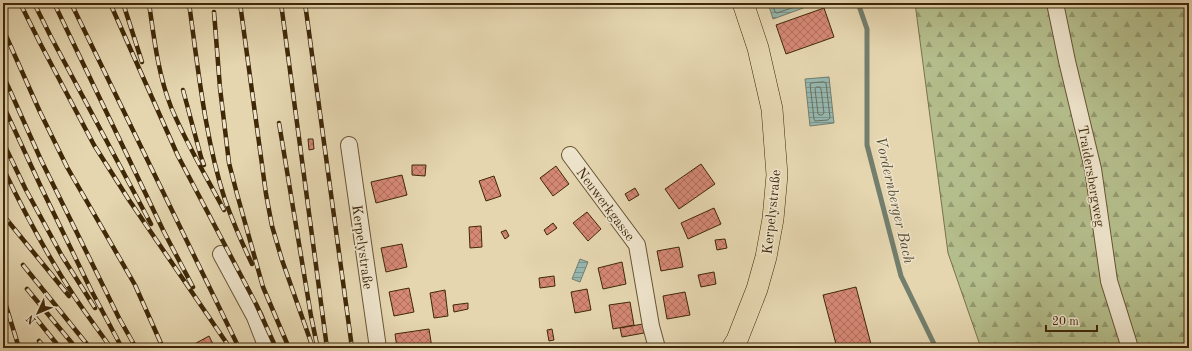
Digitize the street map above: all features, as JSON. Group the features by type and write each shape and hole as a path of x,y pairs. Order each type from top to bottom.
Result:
{"main road":[{"name":"Kerpelystraße","path":"732,348 737,340 757,289 766,257 773,219 777,175 772,109 758,48 743,3"}],"street":[{"name":"Traidersbergweg","path":"1055,3 1067,61 1093,169 1109,281 1130,348"},
{"name":"Kerpelystraße","path":"349,145 378,348"},
{"name":"Neuwerkgasse","path":"570,155 637,245 651,326 657,348"},
{"path":"221,254 255,317 267,348"}],"green space":[{"path":"915,3 1189,3 1189,348 981,348 948,253"}],"water":[{"path":"768,3 817,3 773,19"},
{"path":"829,77 834,123 810,126 805,79"},
{"path":"580,259 588,262 580,282 572,279"}],"building":[{"path":"824,8 834,37 786,54 776,25"},
{"path":"308,139 313,139 314,149 309,150"},
{"path":"701,164 715,184 679,209 665,189"},
{"path":"412,165 426,165 425,176 412,175"},
{"path":"556,166 569,184 553,196 540,178"},
{"path":"402,175 407,195 376,203 371,182"},
{"path":"494,176 501,196 486,201 479,181"},
{"path":"635,188 639,195 629,201 625,194"},
{"path":"714,208 721,224 688,239 681,223"},
{"path":"587,212 601,229 588,241 573,223"},
{"path":"553,223 557,228 547,235 544,230"},
{"path":"481,226 482,247 470,248 469,227"},
{"path":"506,230 509,236 505,239 501,232"},
{"path":"725,239 727,248 717,250 715,240"},
{"path":"402,244 407,267 386,272 381,248"},
{"path":"679,247 683,267 661,271 657,251"},
{"path":"622,262 626,284 603,289 598,268"},
{"path":"714,272 716,284 701,287 698,275"},
{"path":"554,276 555,286 540,288 539,278"},
{"path":"856,287 872,348 837,348 823,295"},
{"path":"409,288 414,312 394,316 389,292"},
{"path":"587,289 591,310 575,313 571,292"},
{"path":"445,290 448,316 434,318 430,293"},
{"path":"685,292 690,315 667,319 663,296"},
{"path":"630,302 634,325 613,329 609,305"},
{"path":"468,303 468,309 454,312 453,305"},
{"path":"643,324 644,333 622,337 620,328"},
{"path":"429,329 432,348 397,348 395,334"},
{"path":"552,329 554,340 549,341 547,330"},
{"path":"209,336 215,348 187,348"}],"waterway":[{"name":"Vordernberger Bach","path":"858,3 867,29 867,145 901,276 936,348"}],"railway":[{"path":"20,3 94,145 129,200 230,348"},
{"path":"34,3 151,224"},
{"path":"54,3 164,232 193,287"},
{"path":"71,3 239,348"},
{"path":"110,3 178,156 256,304 276,348"},
{"path":"123,3 142,62"},
{"path":"149,3 160,69 171,107 224,210"},
{"path":"189,3 199,78 212,152 225,200 252,264"},
{"path":"240,3 266,194 272,226 282,260 313,348"},
{"path":"281,3 327,348"},
{"path":"305,3 352,348"},
{"path":"214,12 220,88 229,163 263,287 289,348"},
{"path":"3,29 40,112 67,167 135,285 163,348"},
{"path":"3,75 41,160 119,318 136,348"},
{"path":"183,90 204,165"},
{"path":"3,105 91,290 122,348"},
{"path":"279,123 317,345"},
{"path":"3,142 26,190 62,256 95,308"},
{"path":"3,168 54,265 111,348"},
{"path":"3,215 69,296"},
{"path":"23,265 90,348"},
{"path":"27,289 76,348"},
{"path":"3,296 19,348"},
{"path":"35,317 60,348"},
{"path":"39,341 45,348"}]}
